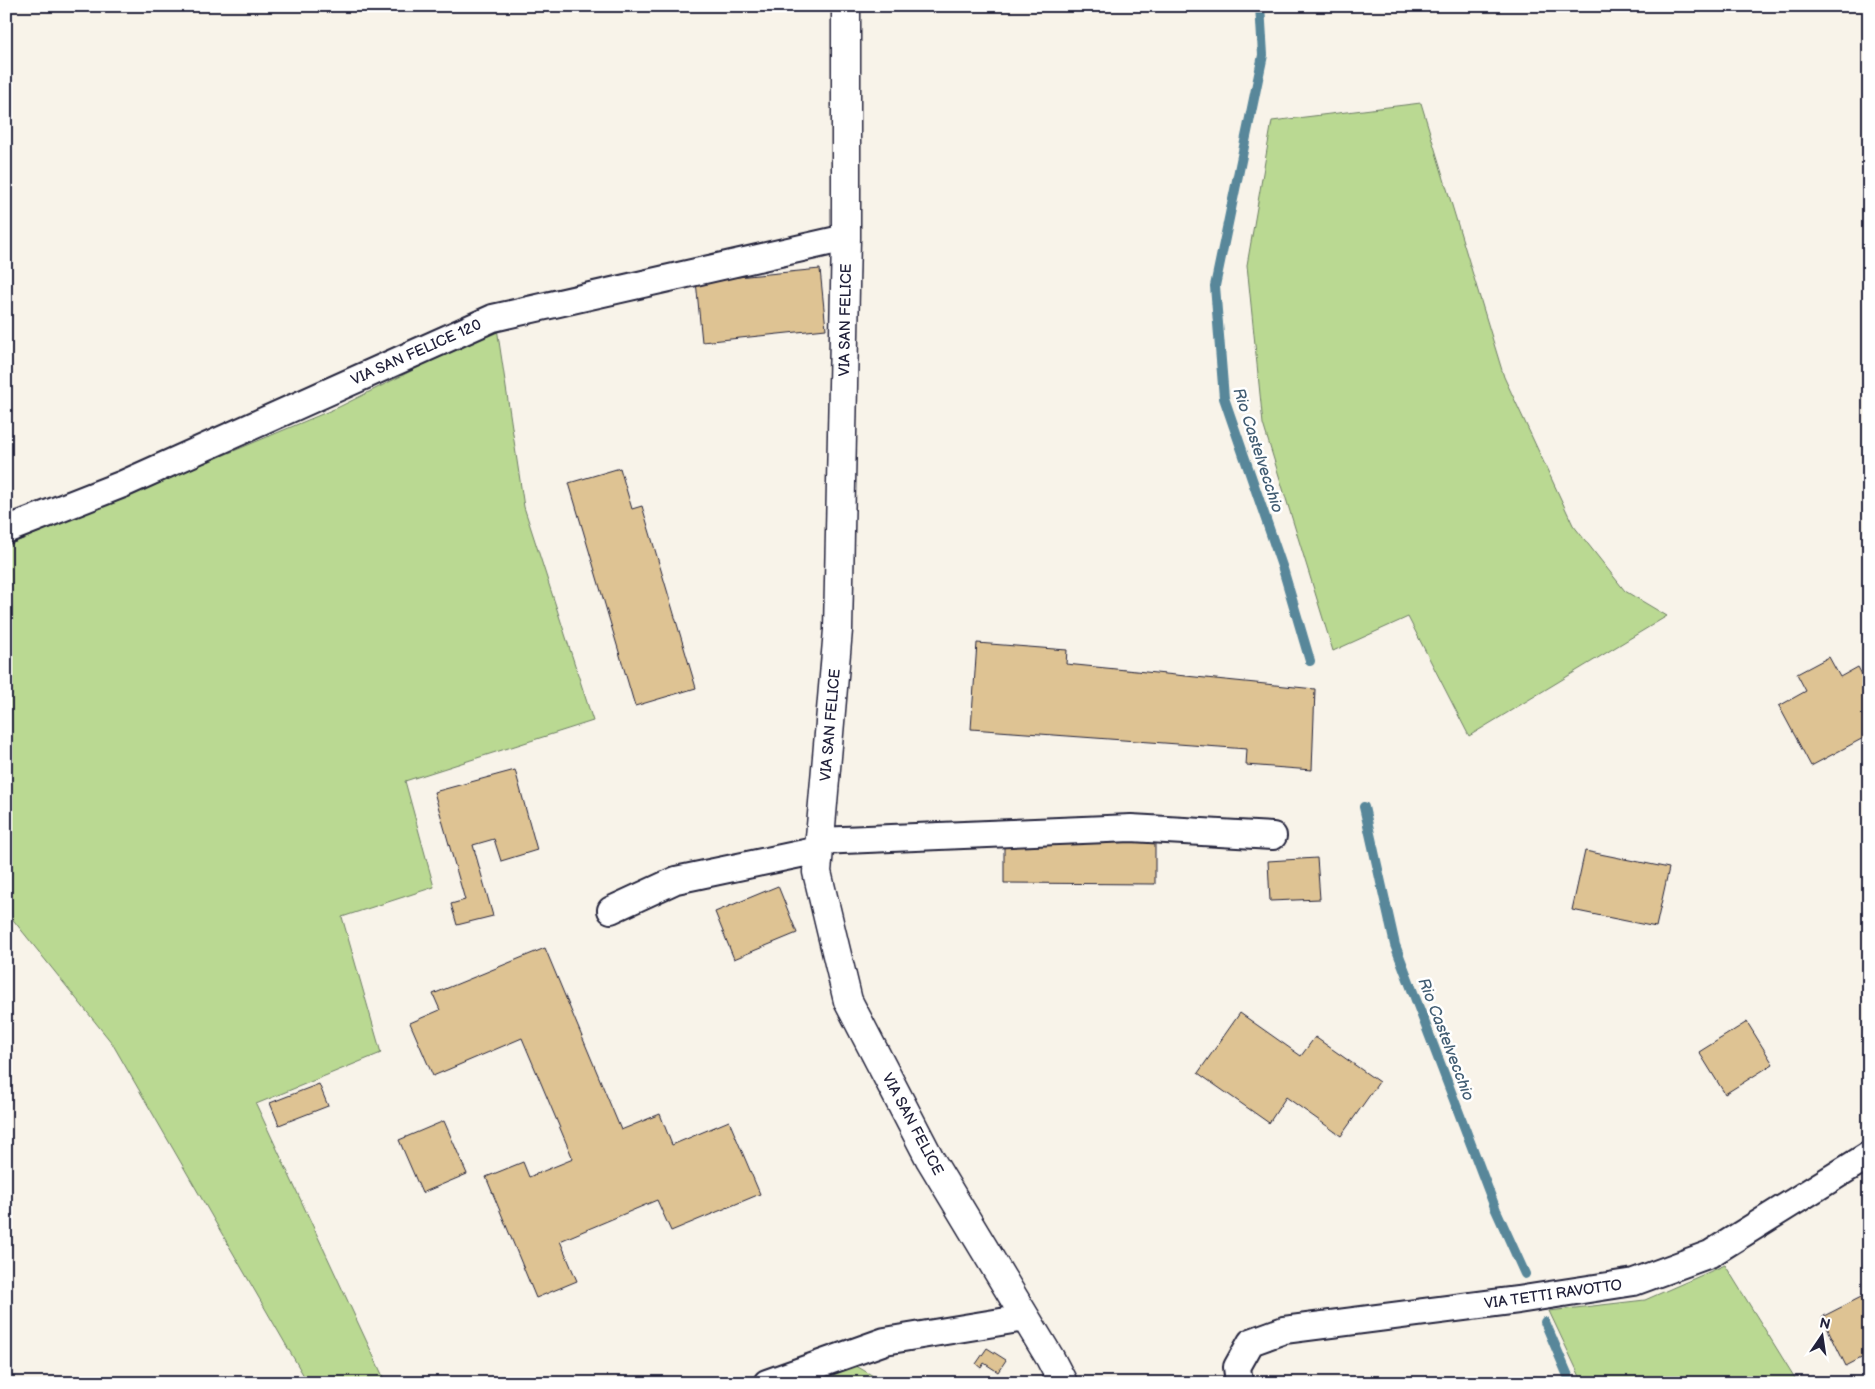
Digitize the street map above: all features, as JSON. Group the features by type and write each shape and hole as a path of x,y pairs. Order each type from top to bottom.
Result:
{"street":[{"name":"VIA SAN FELICE","path":"846,6 846,238 838,630 817,872 848,1001 930,1160 1063,1383"},
{"name":"VIA SAN FELICE 120","path":"6,530 123,484 493,318 846,238"},
{"path":"611,910 676,880 819,845 1131,828 1273,836"},
{"name":"VIA TETTI RAVOTTO","path":"1239,1383 1237,1367 1251,1342 1284,1330 1508,1301 1634,1282 1710,1254 1869,1155"},
{"path":"767,1383 885,1341 1025,1318"}],"green space":[{"path":"1421,103 1504,377 1573,525 1625,591 1667,616 1469,736 1408,617 1333,651 1263,424 1247,265 1272,121"},
{"path":"497,328 524,507 593,721 405,781 434,887 342,917 381,1053 256,1104 386,1383 308,1383 112,1043 6,911 6,546 339,407"},
{"path":"1725,1265 1798,1383 1583,1383 1549,1311 1645,1300"},
{"path":"853,1364 885,1383 796,1383"}],"building":[{"path":"820,269 826,329 702,342 696,281"},
{"path":"620,468 632,509 642,506 696,688 635,706 569,483"},
{"path":"977,643 1067,650 1066,664 1315,689 1312,770 1246,765 1247,749 971,729"},
{"path":"1829,657 1840,677 1858,667 1869,687 1869,735 1811,766 1779,706 1806,691 1797,674"},
{"path":"515,770 537,850 501,861 494,839 473,845 493,916 457,925 451,904 465,900 434,792"},
{"path":"1004,838 1155,839 1155,884 1004,883"},
{"path":"1585,851 1669,868 1656,927 1572,910"},
{"path":"1317,858 1320,899 1270,901 1268,861"},
{"path":"778,886 797,933 734,959 715,912"},
{"path":"545,948 621,1130 660,1114 672,1145 729,1121 760,1194 671,1231 657,1200 560,1241 577,1281 536,1298 486,1177 523,1162 529,1177 573,1159 522,1038 433,1076 410,1023 440,1010 433,994"},
{"path":"1240,1013 1301,1056 1315,1037 1379,1082 1341,1136 1286,1097 1269,1123 1198,1073"},
{"path":"1747,1022 1773,1064 1725,1094 1699,1052"},
{"path":"319,1084 328,1106 279,1125 270,1103"},
{"path":"444,1121 467,1174 422,1193 399,1140"},
{"path":"1869,1293 1869,1354 1846,1366 1822,1317"},
{"path":"987,1348 1006,1360 998,1372 984,1363 981,1368 976,1364"}],"waterway":[{"name":"Rio Castelvecchio","path":"1260,6 1263,55 1215,286 1224,398 1283,569 1310,661"},
{"name":"Rio Castelvecchio","path":"1364,807 1395,945 1496,1210 1525,1274"},
{"name":"Rio Castelvecchio","path":"1545,1322 1571,1383"}]}
